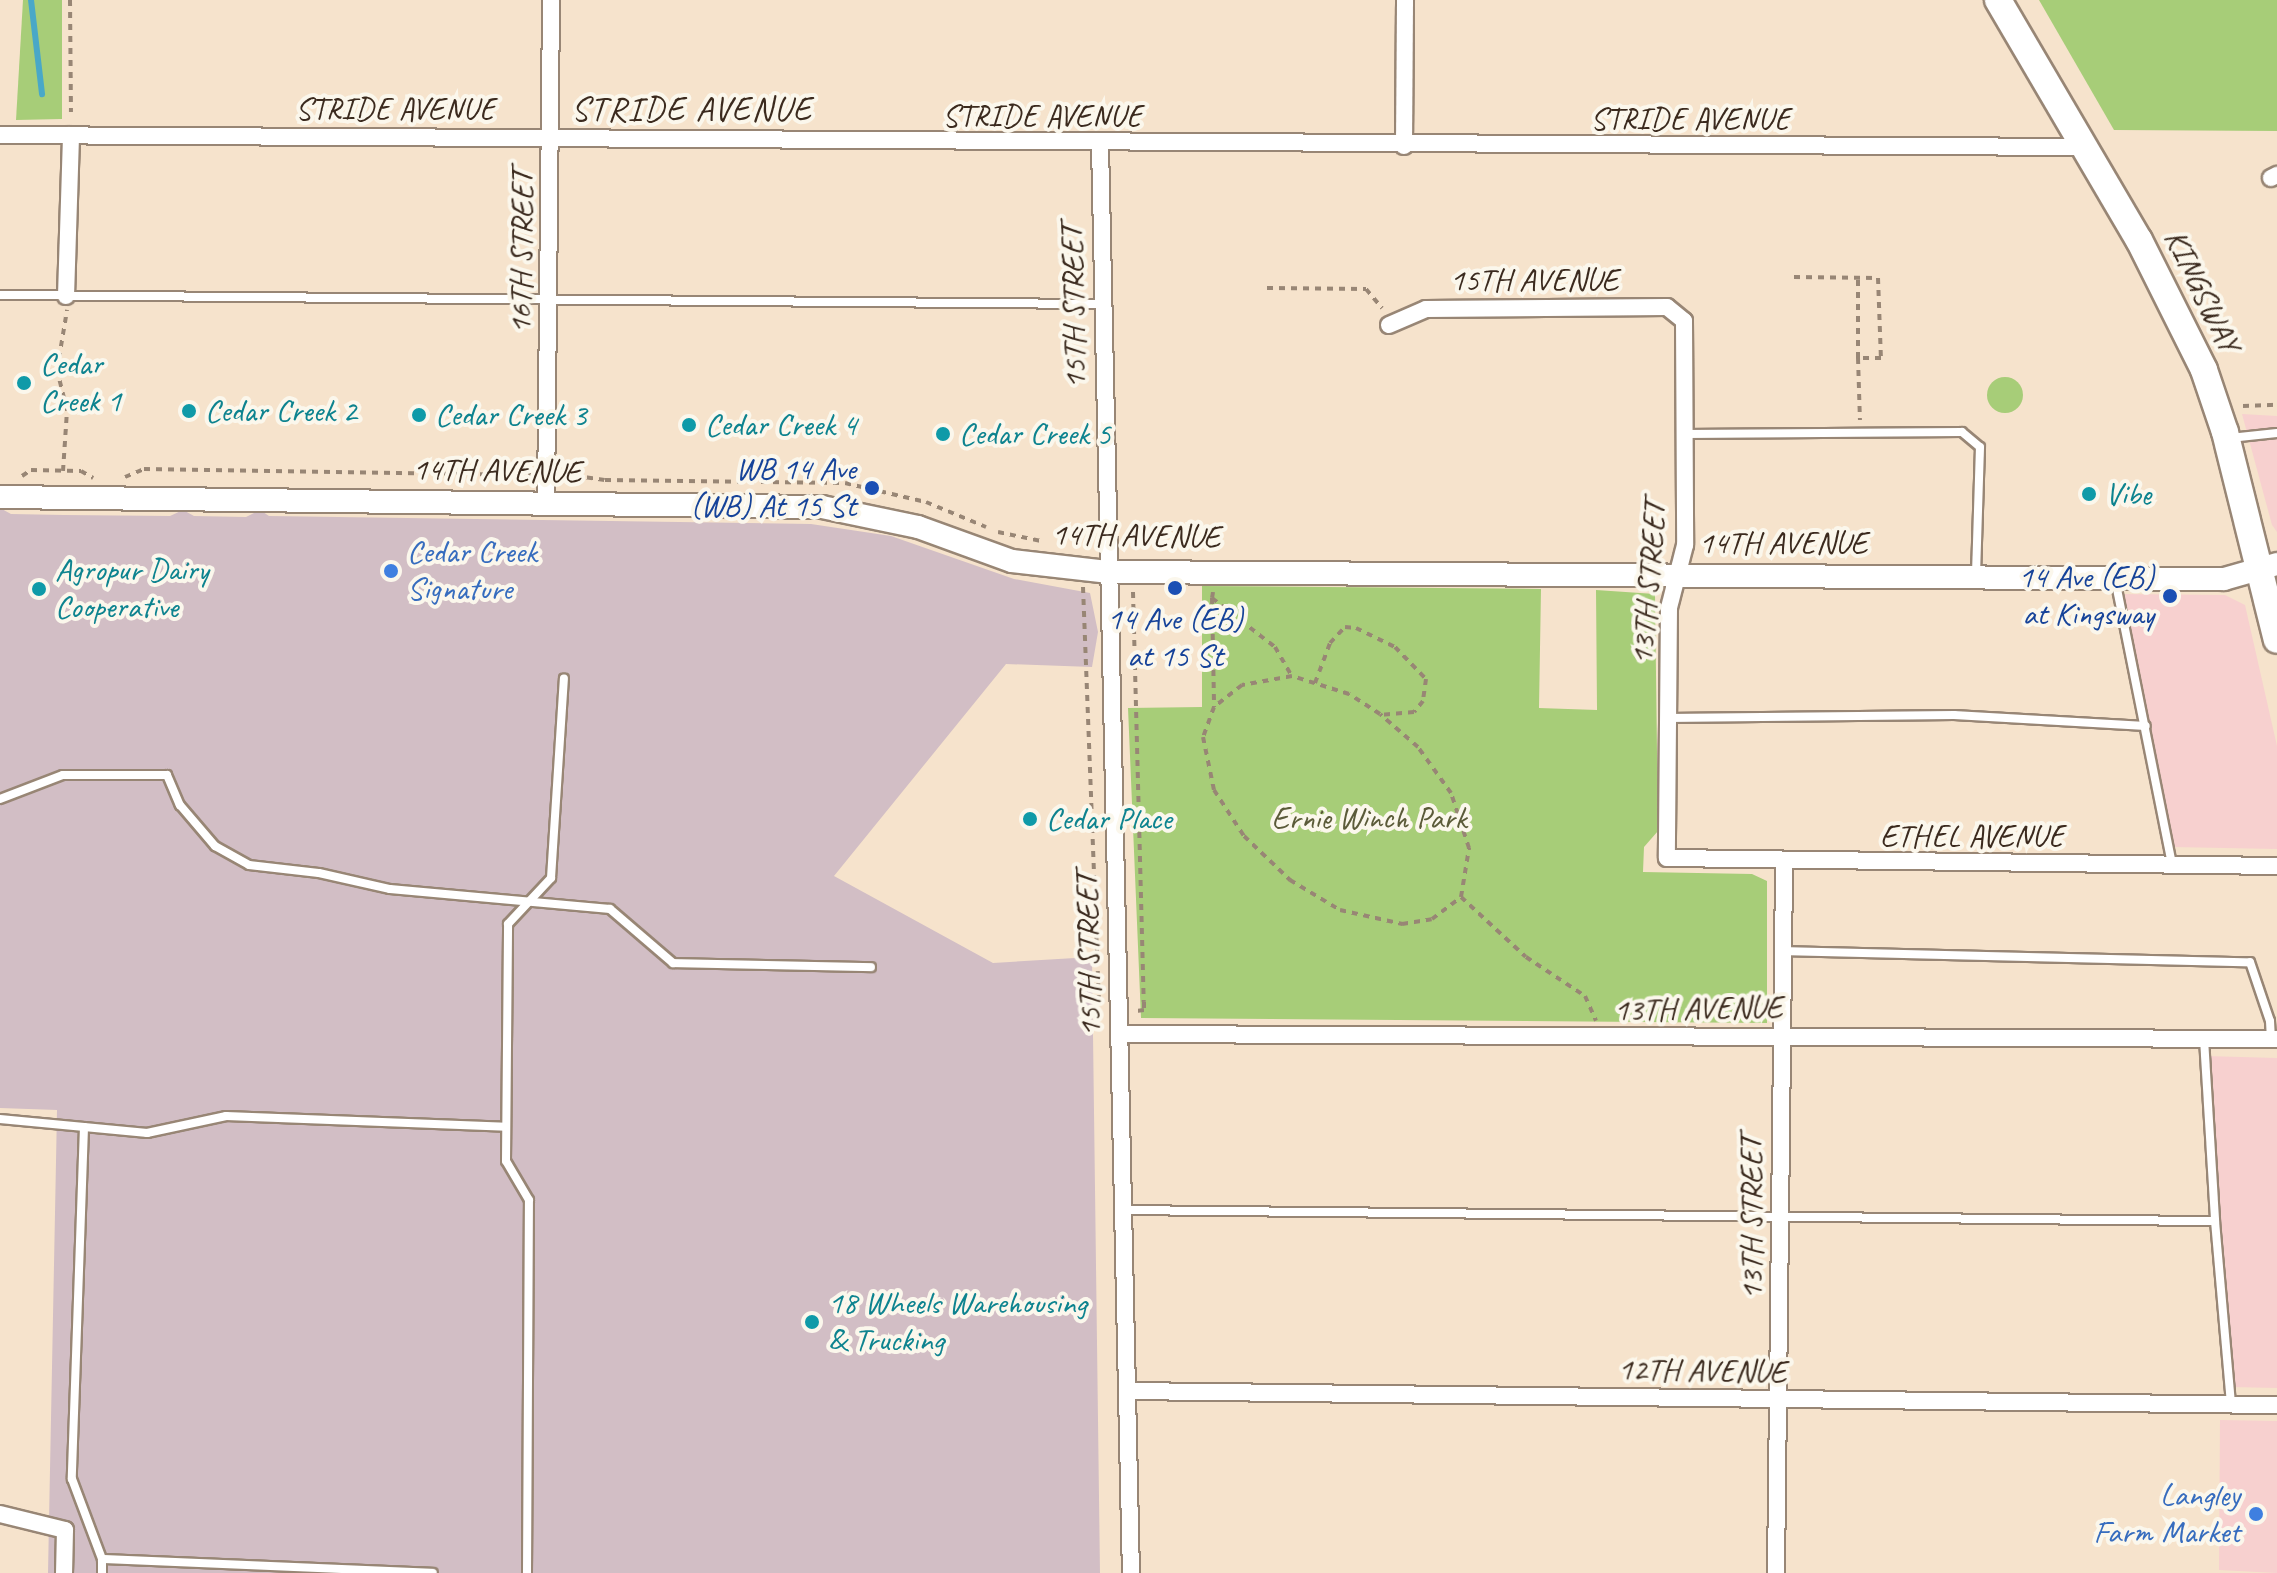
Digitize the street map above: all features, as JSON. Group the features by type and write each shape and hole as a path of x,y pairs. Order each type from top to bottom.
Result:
{"main road":[{"name":"KINGSWAY","path":"1998,0 2168,292 2204,370 2269,567 2277,640"}],"street":[{"name":"16TH STREET","path":"546,504 551,0"},
{"path":"1404,146 1405,0"},
{"name":"STRIDE AVENUE","path":"0,135 1404,146 2085,147"},
{"path":"66,296 71,135"},
{"name":"15TH STREET","path":"1100,144 1120,1210 1131,1573"},
{"name":"15TH AVENUE","path":"1389,325 1426,309 1667,307 1681,315"},
{"name":"13TH STREET","path":"1667,858 1669,608 1685,545 1686,329 1681,315"},
{"name":"14TH AVENUE","path":"5,488 546,504 822,507 918,527 1023,563 1109,572 1212,570 2224,579 2269,567"},
{"name":"ETHEL AVENUE","path":"1667,858 1784,863 2277,866"},
{"name":"13TH STREET","path":"1776,1573 1784,863"},
{"name":"13TH AVENUE","path":"1119,1034 2274,1038"},
{"name":"12TH AVENUE","path":"1127,1391 2277,1405"},
{"path":"0,1514 65,1530 64,1573"}],"lane":[{"path":"0,295 1102,304"},
{"path":"1685,434 1962,432 1980,447 1976,576"},
{"path":"2227,439 2277,433"},
{"path":"2115,577 2172,864"},
{"path":"527,1573 529,1200 506,1161 508,924 551,878 564,678"},
{"path":"1667,718 1954,715 2146,726"},
{"path":"0,799 63,775 167,775 180,805 215,846 249,865 319,873 390,889 527,904 610,909 673,963 871,967"},
{"path":"1784,951 2250,962 2274,1038"},
{"path":"2204,1039 2215,1221 2231,1404"},
{"path":"0,1119 147,1133 226,1116 506,1127"},
{"path":"84,1127 72,1479 102,1559 102,1573"},
{"path":"1120,1210 2215,1221"},
{"path":"102,1559 433,1573"}],"path":[{"path":"70,0 71,112"},
{"path":"1794,277 1878,278 1881,358 1858,358"},
{"path":"1858,278 1861,435"},
{"path":"1267,288 1366,289 1375,294 1389,325"},
{"path":"63,471 67,410 57,370 68,324 66,296"},
{"path":"2243,406 2277,405"},
{"path":"119,479 144,469 524,475"},
{"path":"5,488 31,470 63,471 107,479"},
{"path":"1212,570 1214,707 1203,737 1214,790 1244,836 1290,880 1340,910 1402,924 1432,919 1461,897 1469,848 1451,793 1418,747 1380,714 1349,694 1292,676 1242,685 1214,707"},
{"path":"1083,587 1095,989 1101,1013"},
{"path":"1133,591 1144,1010"},
{"path":"1212,598 1275,647 1292,676"},
{"path":"1315,683 1330,643 1345,627 1395,647 1420,668 1427,691 1414,712 1380,714"},
{"path":"1461,897 1526,957 1585,996 1596,1024"}],"shaded area":[{"path":"2242,414 2277,416 2277,532 2272,525"},
{"path":"0,508 11,514 170,516 183,510 194,516 246,517 260,510 269,516 811,524 891,536 1014,579 1090,593 1098,632 1092,667 1006,664 834,876 993,963 1092,957 1100,1573 48,1573 57,1110 0,1108"},
{"path":"2117,594 2225,595 2245,605 2277,746 2277,849 2171,847"},
{"path":"2205,1056 2277,1058 2277,1388 2230,1387"},
{"path":"2220,1420 2277,1421 2277,1573 2219,1570"}],"green space":[{"path":"23,0 62,0 62,119 16,120"},
{"path":"2039,0 2277,0 2277,131 2114,130"},
{"path":"2005,377 2018,382 2023,395 2018,408 2005,413 1992,408 1987,395 1992,382"},
{"name":"Ernie Winch Park","path":"1202,586 1541,589 1539,708 1597,710 1596,590 1655,594 1658,831 1644,847 1643,872 1752,874 1767,881 1767,1023 1141,1018 1128,708 1202,707"}],"waterway":[{"path":"31,0 42,94"}],"place":[{"name":"Cedar Creek 1","path":"24,383"},
{"name":"Cedar Creek 2","path":"189,411"},
{"name":"Cedar Creek 3","path":"419,415"},
{"name":"Cedar Creek 4","path":"689,425"},
{"name":"Cedar Creek 5","path":"943,434"},
{"name":"WB 14 Ave (WB) At 15 St","path":"872,488"},
{"name":"Vibe","path":"2089,494"},
{"name":"Cedar Creek Signature","path":"391,571"},
{"name":"14 Ave (EB) at 15 St","path":"1175,588"},
{"name":"Agropur Dairy Cooperative","path":"39,589"},
{"name":"14 Ave (EB) at Kingsway","path":"2170,596"},
{"name":"Cedar Place","path":"1030,819"},
{"name":"18 Wheels Warehousing & Trucking","path":"812,1322"},
{"name":"Langley Farm Market","path":"2256,1514"}],"district":[{"name":"STRIDE AVENUE","path":"692,109"}]}
